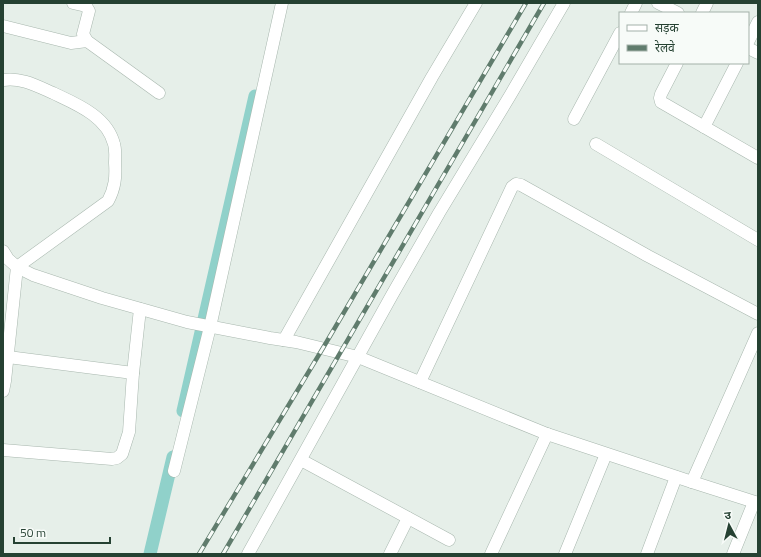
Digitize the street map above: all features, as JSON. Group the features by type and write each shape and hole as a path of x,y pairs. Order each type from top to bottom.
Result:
{"street":[{"path":"73,3 86,6 88,8 89,11 83,34 88,41 159,93"},
{"path":"174,470 282,3"},
{"path":"284,340 432,77 476,3"},
{"path":"248,554 439,213 564,3"},
{"path":"632,12 636,3"},
{"path":"658,3 676,12"},
{"path":"702,12 707,3"},
{"path":"749,40 758,22"},
{"path":"3,26 71,43 88,41"},
{"path":"574,119 619,35"},
{"path":"749,48 758,53"},
{"path":"676,64 661,94 661,102 758,158"},
{"path":"704,127 736,64"},
{"path":"3,80 18,80 32,83 84,108 97,118 112,136 115,146 116,180 113,193 108,201 17,267 3,391"},
{"path":"596,144 758,240"},
{"path":"420,382 512,187 516,184 521,185 648,256 758,314"},
{"path":"3,251 8,259 17,267 33,275 102,298 187,322 284,340 358,357 547,434 756,502 733,554"},
{"path":"3,450 112,459 117,458 122,454 129,432 133,373 140,309"},
{"path":"692,482 758,333"},
{"path":"8,357 133,373"},
{"path":"491,554 547,434"},
{"path":"565,554 606,454"},
{"path":"301,460 448,540"},
{"path":"647,554 676,477"},
{"path":"390,554 408,518"}],"waterway":[{"path":"183,411 255,96"},
{"path":"150,554 173,457"}],"railway":[{"path":"199,554 323,348 526,3"},
{"path":"223,554 544,3"}]}
